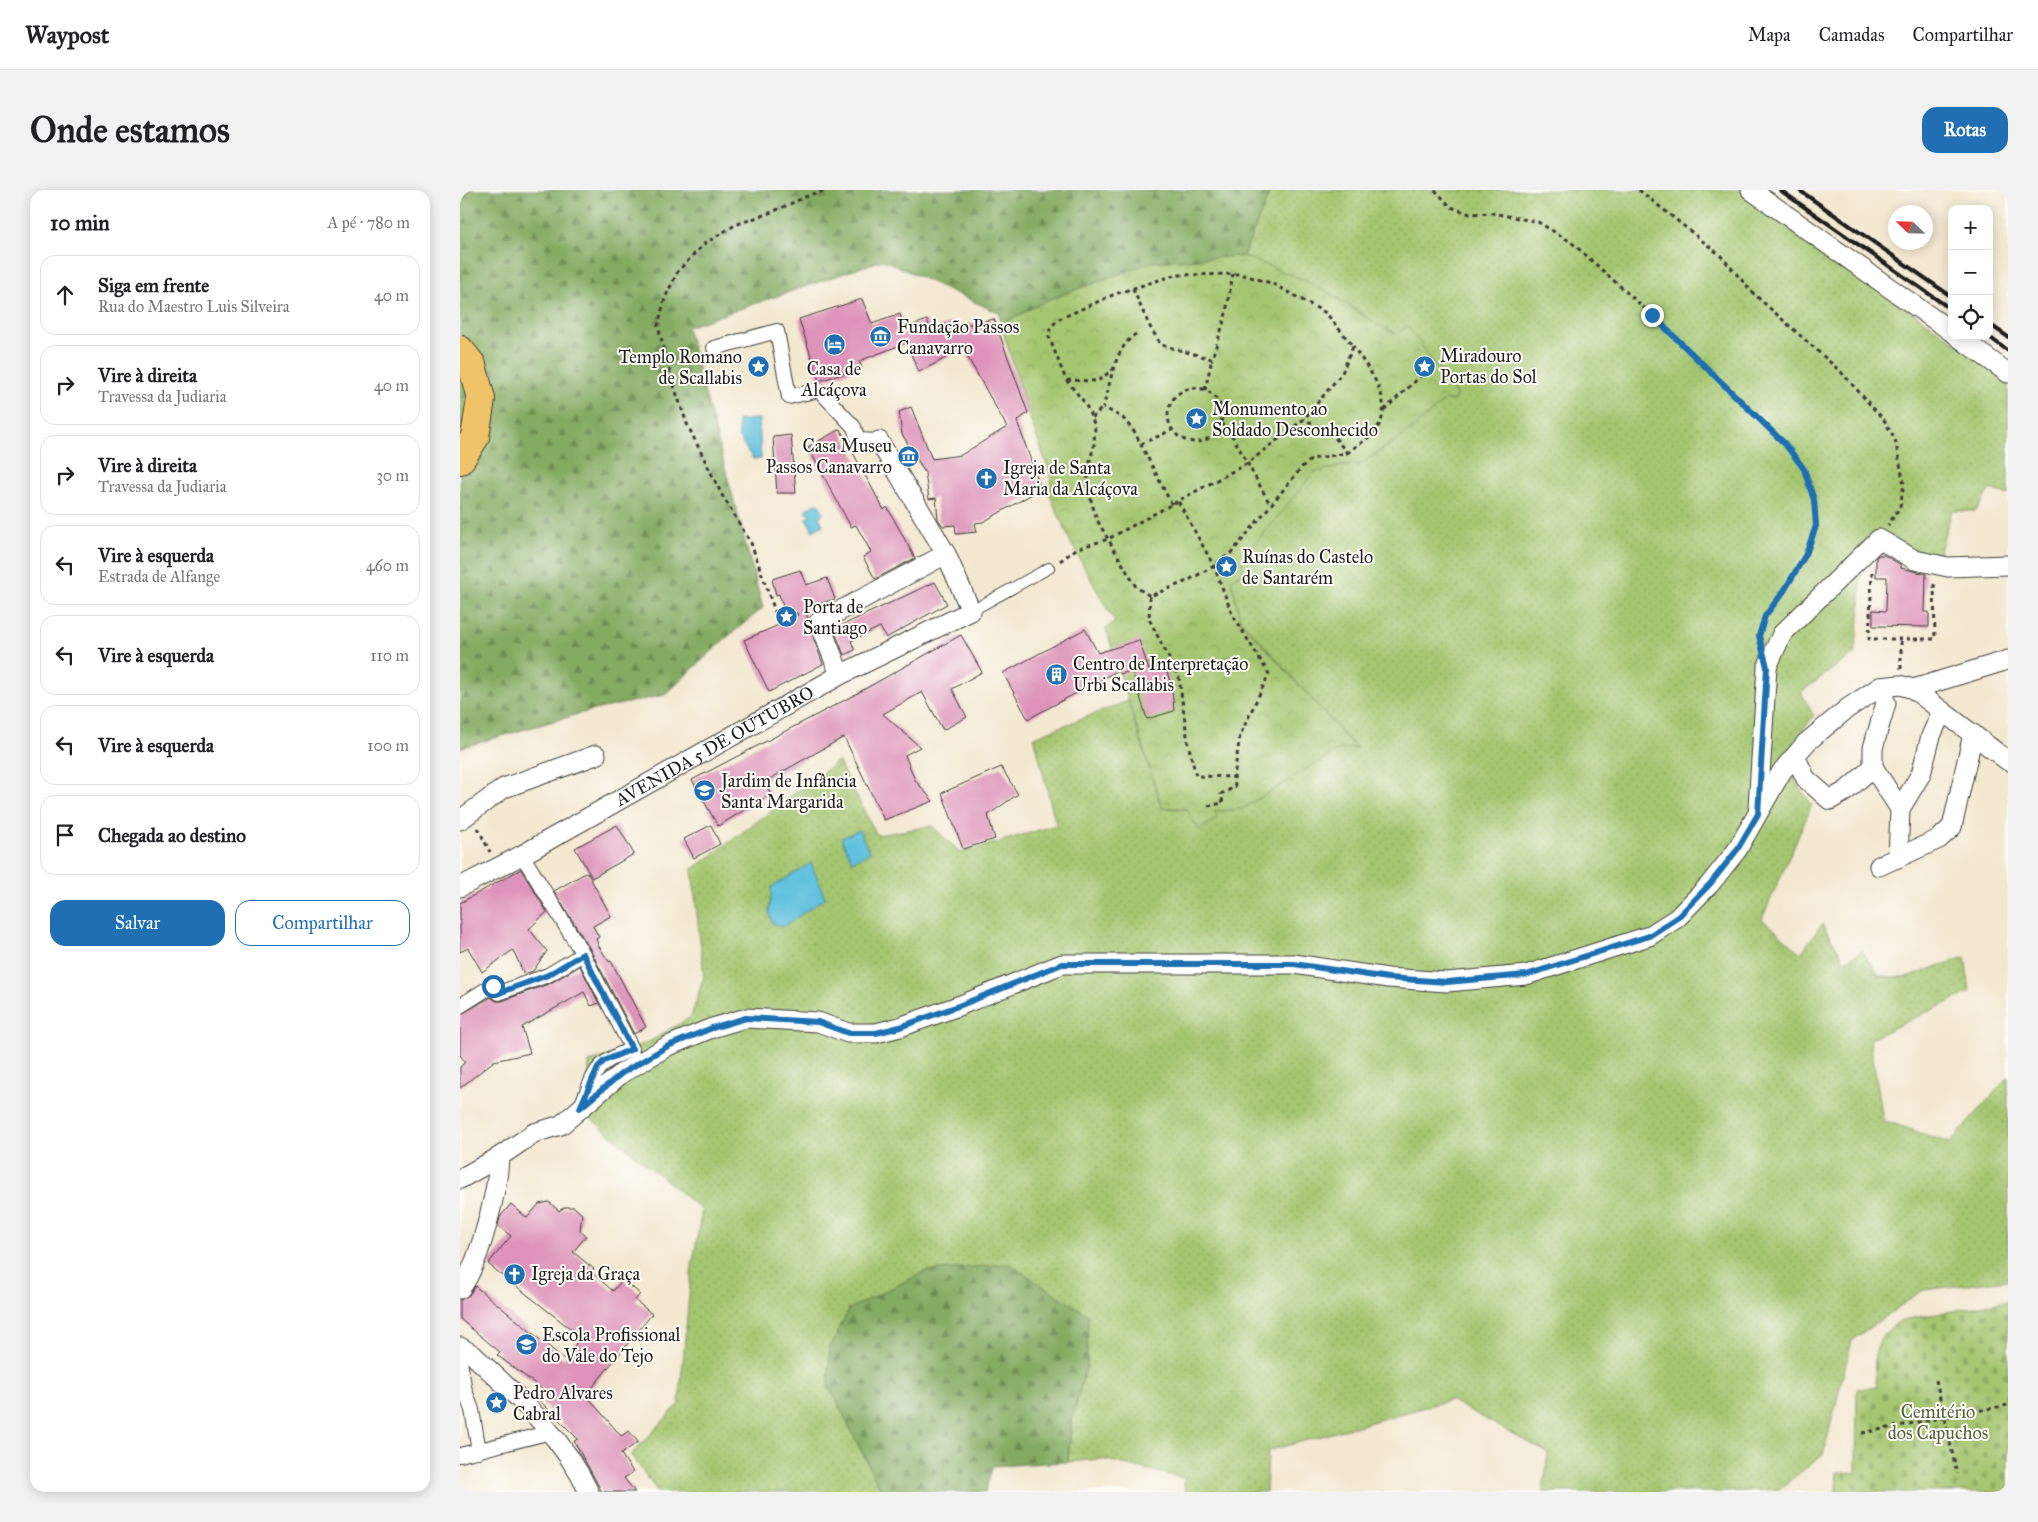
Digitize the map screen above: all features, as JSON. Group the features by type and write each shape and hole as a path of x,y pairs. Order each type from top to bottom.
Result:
{"main road":[{"path":"460,350 472,365 481,399 475,437 460,460"}],"street":[{"path":"1751,190 1948,329"},
{"path":"714,348 777,331 789,397 819,390 854,427 858,440 879,441 946,554 971,611"},
{"path":"1963,340 2008,373"},
{"path":"1758,814 1767,667 1782,634 1876,542 1915,560 1948,567 2008,565"},
{"path":"840,675 818,622 946,554"},
{"name":"AVENIDA 5 DE OUTUBRO","path":"460,887 522,855 840,675 971,611"},
{"path":"460,1179 499,1157 534,1133 561,1125 622,1073 668,1046 712,1028 746,1018 818,1022 848,1033 876,1033 900,1027 961,1005 1062,964 1294,964 1388,978 1447,982 1526,975 1649,936 1677,918 1716,877 1737,850 1770,789 1795,756 1807,742 1848,708 1880,687 1907,687 2008,660"},
{"path":"1880,687 1886,703 1873,748 1873,767 1900,809"},
{"path":"1907,687 2008,761"},
{"path":"1898,858 1900,809 1921,774 1931,736 1942,711"},
{"path":"1879,866 1939,839 1952,827 1973,734"},
{"path":"468,822 504,788 596,755"},
{"path":"1795,756 1806,779 1830,800 1846,791 1873,767"},
{"path":"522,855 583,954 632,1049 604,1061 598,1067 580,1108"},
{"path":"460,1006 493,986 499,993 548,975 583,954"},
{"path":"460,1289 467,1281 479,1255 498,1175 499,1157"},
{"path":"460,1347 472,1354 534,1412 552,1432 580,1473 588,1492"},
{"path":"460,1362 472,1410 479,1451"},
{"path":"460,1455 552,1432"}],"lane":[{"path":"971,611 1049,568"}],"path":[{"path":"787,617 778,620 751,543 722,495 687,424 671,377 658,326 664,298 678,271 704,244 734,224 772,212 812,194 828,190"},
{"path":"1435,190 1451,207 1464,212 1470,214 1492,213 1538,222 1571,242 1652,315 1759,418 1785,444 1804,469 1814,500 1816,526 1806,554 1784,591 1765,616 1759,636 1767,667"},
{"path":"1640,190 1720,255 1754,294 1841,372 1884,420 1895,438 1904,484 1900,507 1876,542 1869,639 1936,639 1933,564"},
{"path":"1205,390 1212,359 1225,318 1233,274"},
{"path":"1150,596 1136,587 1097,520 1087,487 1089,464 1094,445 1094,426 1085,403 1066,380 1049,337 1050,329 1057,320 1115,294 1175,276 1233,274 1271,282 1326,313 1353,346 1380,388 1384,410"},
{"path":"1133,289 1149,325 1161,344 1212,359"},
{"path":"1091,418 1103,407 1113,369 1129,339 1136,334"},
{"path":"1049,568 1076,549 1108,538 1248,463 1304,419 1342,373 1353,346"},
{"path":"1066,380 1098,381 1113,369"},
{"path":"1150,596 1187,581 1214,566 1233,551 1302,467 1312,459 1347,452 1376,430 1384,410 1423,374"},
{"path":"1186,390 1205,390 1214,395 1219,403 1221,423 1217,432 1209,439 1199,442 1184,440 1172,430 1168,411 1172,402 1186,390"},
{"path":"1103,407 1123,418 1141,444 1172,505"},
{"path":"1304,419 1332,436 1347,452"},
{"path":"1221,423 1230,432 1270,504"},
{"path":"1141,444 1172,430"},
{"path":"1178,501 1214,566 1232,614 1269,674 1240,735 1234,777 1235,787 1222,794 1223,803 1208,806"},
{"path":"1150,596 1150,619 1179,678 1188,743 1196,776 1234,777"},
{"path":"1901,639 1907,687"},
{"path":"468,822 487,846"},
{"path":"1936,1380 1957,1474"},
{"path":"1862,1433 2008,1405"}],"green space":[{"path":"460,190 1271,190 1243,256 1152,262 1043,302 1001,325 999,313 883,260 687,327 763,608 725,639 665,695 589,711 460,748"},
{"path":"1271,190 1742,190 1948,337 1948,340 1952,340 2008,380 2008,495 1990,489 1976,511 1952,511 1938,557 1921,556 1890,535 1861,556 1860,613 1855,653 1801,692 1814,716 1794,740 1796,782 1812,805 1762,919 1801,953 1822,924 1845,961 1862,951 1879,976 1906,977 1965,957 1970,992 1870,1039 1883,1120 1950,1143 2008,1077 2008,1280 1923,1290 1852,1340 1823,1455 1779,1489 1727,1492 1543,1492 1548,1453 1450,1400 1268,1451 1266,1492 1185,1492 1184,1478 1102,1459 1068,1462 1072,1419 1087,1363 828,1384 882,1492 658,1492 631,1455 679,1404 691,1273 702,1210 588,1116 589,1062 647,1043 691,1017 704,976 692,870 838,761 877,835 932,826 961,853 1056,825 1034,737 1128,701 1162,808 1214,811 1242,809 1339,749 1356,748 1240,619 1231,579 1243,572 1242,562 1246,555 1314,472 1354,464 1359,465 1407,433 1445,400 1454,400 1456,393 1451,389 1408,327 1397,334 1374,323 1348,304 1282,272 1243,256"},
{"path":"1243,256 1313,285 1396,334 1408,326 1456,395 1454,400 1445,400 1407,433 1359,465 1354,464 1314,472 1246,555 1242,562 1243,572 1231,579 1240,620 1356,748 1339,749 1242,809 1215,811 1217,818 1199,830 1186,808 1162,808 1106,629 1115,621 1071,543 1050,496 1051,477 1028,413 1001,325 1043,302 1152,262"},
{"path":"1009,1264 1088,1315 1087,1363 1072,1419 1068,1462 993,1466 985,1492 882,1492 828,1384 830,1347 849,1309 926,1271"},
{"name":"Cemitério dos Capuchos","path":"2008,1302 2008,1492 1836,1492 1837,1472 1856,1473 1857,1389 1877,1387 1875,1357 1880,1341 1885,1334 1901,1320"}],"water":[{"path":"759,419 761,459 753,459 739,438 738,420"},
{"path":"818,503 824,513 819,517 823,525 813,531 806,518 810,516 806,509"},
{"path":"859,830 870,853 852,861 841,838"},
{"path":"811,863 825,898 783,927 772,923 769,911 772,887"}],"building":[{"path":"862,299 872,324 900,314 905,328 927,320 931,330 953,322 956,327 994,319 1028,413 1017,421 1041,489 983,522 975,523 977,532 956,534 955,525 943,526 938,519 936,498 929,499 925,473 902,434 899,412 911,407 932,459 961,455 1007,427 963,349 919,372 906,343 859,361 862,368 819,381 799,319"},
{"path":"840,429 884,510 887,507 915,558 875,579 863,557 871,552 856,525 851,527 808,447"},
{"path":"791,435 796,493 777,493 773,437"},
{"path":"1884,555 1901,565 1901,568 1926,574 1925,612 1929,612 1929,627 1873,626 1873,610 1886,611 1887,577 1876,577 1876,557"},
{"path":"800,570 806,585 827,578 835,599 805,608 809,626 823,664 769,692 744,640 788,621 779,594 776,595 772,579"},
{"path":"935,582 947,604 886,638 880,627 851,641 855,650 844,655 834,629"},
{"name":"Centro de Interpretação Urbi Scallabis","path":"1085,629 1098,653 1139,640 1149,670 1165,665 1172,689 1174,711 1147,719 1132,671 1120,674 1119,670 1028,719 1003,673"},
{"path":"961,635 982,672 952,689 967,717 943,730 922,692 883,714 920,747 905,755 915,780 933,801 884,820 844,737 764,782 771,794 718,826 692,780 845,700"},
{"path":"1001,767 1018,794 988,815 995,839 963,849 942,793"},
{"path":"617,825 634,854 592,878 575,848"},
{"path":"711,825 720,844 694,858 684,839"},
{"path":"521,869 547,912 529,929 547,951 533,971 524,974 513,950 482,972 468,948 460,952 460,903"},
{"path":"587,872 611,916 593,926 599,937 596,939 598,945 609,962 611,961 646,1027 634,1034 590,949 554,891"},
{"path":"580,966 599,1003 591,1006 584,992 522,1027 530,1053 494,1061 460,1088 460,1067 465,1062 460,1055 460,1015 491,997 496,1001 502,1001 551,983"},
{"path":"549,1202 559,1211 565,1207 574,1207 582,1214 580,1231 586,1236 573,1252 594,1269 591,1272 613,1291 623,1279 640,1294 635,1300 652,1314 586,1395 621,1436 629,1431 638,1442 621,1454 633,1472 624,1478 635,1492 602,1492 574,1441 578,1439 539,1400 546,1392 497,1355 500,1352 460,1319 460,1300 469,1295 475,1286 564,1359 581,1337 488,1264 511,1236 498,1226 500,1217 511,1204 527,1218 539,1204"}],"railway":[{"path":"1780,190 1948,307"},
{"path":"1799,190 1949,295"},
{"path":"1993,327 2008,337"},
{"path":"1993,340 2008,351"}],"place":[{"name":"Fundação Passos Canavarro","path":"881,337"},
{"name":"Casa de Alcáçova","path":"834,344"},
{"name":"Miradouro Portas do Sol","path":"1424,366"},
{"name":"Templo Romano de Scallabis","path":"758,367"},
{"name":"Monumento ao Soldado Desconhecido","path":"1196,419"},
{"name":"Casa Museu Passos Canavarro","path":"908,456"},
{"name":"Igreja de Santa Maria da Alcáçova","path":"987,478"},
{"name":"Ruínas do Castelo de Santarém","path":"1226,567"},
{"name":"Porta de Santiago","path":"787,617"},
{"name":"Centro de Interpretação Urbi Scallabis","path":"1057,674"},
{"name":"Jardim de Infância Santa Margarida","path":"705,791"},
{"name":"Igreja da Graça","path":"515,1274"},
{"name":"Escola Profissional do Vale do Tejo","path":"526,1345"},
{"name":"Pedro Alvares Cabral","path":"497,1403"}],"route":[{"path":"493,986 499,993 548,975 583,954 632,1049 604,1061 598,1067 580,1108 622,1073 668,1046 712,1028 746,1018 785,1019 818,1022 848,1033 876,1033 900,1027 961,1005 1062,964 1294,964 1388,978 1447,982 1526,975 1649,936 1677,918 1710,884 1737,850 1758,814 1761,732 1767,667 1759,636 1765,616 1784,591 1806,554 1816,526 1814,500 1804,469 1785,444 1652,315"}]}
